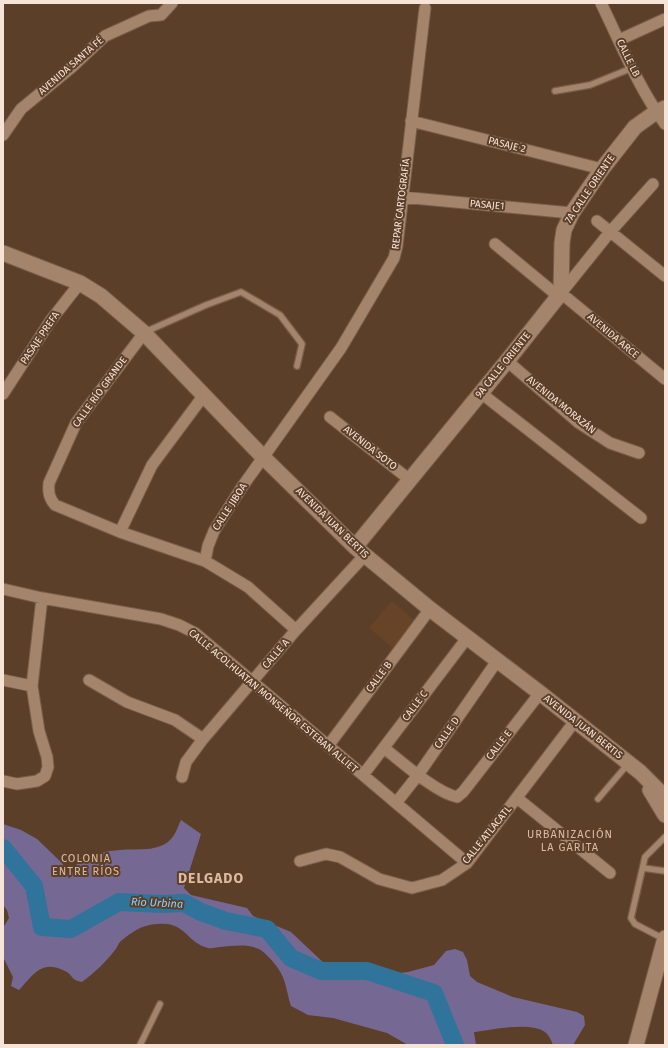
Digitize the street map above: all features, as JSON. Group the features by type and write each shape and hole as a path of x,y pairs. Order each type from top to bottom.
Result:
{"main road":[{"name":"7A CALLE ORIENTE","path":"559,294 564,230 572,213 602,169 635,127 662,115"},
{"name":"AVENIDA JUAN BERTIS","path":"3,252 80,283 102,296 144,333 264,458 360,551 430,609 635,768 665,797"},
{"name":"9A CALLE ORIENTE","path":"360,551 410,480 481,394 559,294"},
{"path":"635,768 665,788"},
{"path":"635,768 665,815"},
{"path":"636,1045 665,938"}],"street":[{"name":"AVENIDA SANTA FÉ","path":"3,135 21,109 72,67 105,36 149,16 161,15 172,3"},
{"name":"CALLE LB","path":"601,3 632,68 662,115"},
{"name":"REPAR CARTOGRAFÍA","path":"264,458 341,348 394,258 397,246 425,8"},
{"path":"619,40 665,20"},
{"name":"PASAJE 2","path":"412,120 602,169"},
{"name":"9A CALLE ORIENTE","path":"559,294 610,232 653,184"},
{"name":"PASAJE1","path":"402,197 572,213"},
{"path":"597,221 665,276"},
{"name":"AVENIDA ARCE","path":"495,244 665,379"},
{"name":"PASAJE PREFA","path":"3,394 51,320 80,283"},
{"name":"CALLE RÍO GRANDE","path":"120,532 55,505 50,499 48,490 49,483 76,423 144,333"},
{"name":"AVENIDA MORAZÁN","path":"507,361 579,423 610,443 639,453"},
{"path":"481,394 641,518"},
{"path":"204,395 152,465 120,532 205,561 248,587 296,630"},
{"name":"AVENIDA SOTO","path":"330,417 410,480"},
{"name":"CALLE JIBOA","path":"205,561 208,546 214,531 242,487 264,458"},
{"name":"CALLE A","path":"182,778 186,762 203,739 296,630 360,551"},
{"name":"CALLE ACOLHUATAN MONSEÑOR ESTEBAN ALLIET","path":"3,589 42,598 162,619 179,625 195,634 467,863"},
{"path":"3,781 17,784 37,781 45,776 48,767 47,757 39,731 32,686 42,598"},
{"name":"CALLE B","path":"328,746 430,609"},
{"name":"CALLE C","path":"363,775 467,638"},
{"name":"CALLE D","path":"396,803 418,775 497,661"},
{"path":"3,680 32,686"},
{"path":"90,680 127,702 175,720 203,739"},
{"name":"CALLE E","path":"418,775 451,796 457,797 463,792 540,693"},
{"name":"CALLE ATLACATL","path":"300,861 326,854 340,857 379,879 412,888 442,880 467,863 575,721"},
{"path":"384,748 418,775"},
{"path":"516,798 610,873"}],"lane":[{"path":"555,91 590,85 632,68"},
{"path":"144,333 206,305 241,292 280,315 302,344 297,366"},
{"path":"598,799 635,768"},
{"path":"665,837 645,858 632,918 635,924 665,938"},
{"path":"642,868 665,871"},
{"path":"140,1045 160,1004"}],"shaded area":[{"path":"392,601 415,621 393,648 369,628"},
{"path":"181,820 201,834 184,888 191,895 247,908 253,916 291,932 328,967 381,969 399,973 408,972 434,965 446,951 455,949 463,952 467,960 470,976 477,982 513,997 577,1012 584,1016 585,1025 573,1045 553,1045 549,1036 539,1029 530,1027 510,1027 474,1032 476,1045 408,1045 387,1033 333,1018 308,1015 291,1006 283,976 275,964 258,948 242,946 208,948 195,941 180,929 167,924 146,926 130,934 120,942 104,963 82,982 74,979 67,972 58,968 45,967 34,974 19,990 11,986 13,977 3,957 3,928 9,918 7,910 3,905 3,824 21,830 37,839 62,863 69,879 80,858 110,851 147,849 160,846 171,839"}],"waterway":[{"name":"Río Urbina","path":"3,848 34,886 42,927 71,929 119,902 162,904 184,903 201,912 226,921 267,929 291,958 321,971 367,971 434,993 455,1045"}],"district":[{"name":"URBANIZACIÓN LA GARITA","path":"570,840"},
{"name":"COLONIA ENTRE RÍOS","path":"86,864"},
{"name":"DELGADO","path":"211,878"}]}
